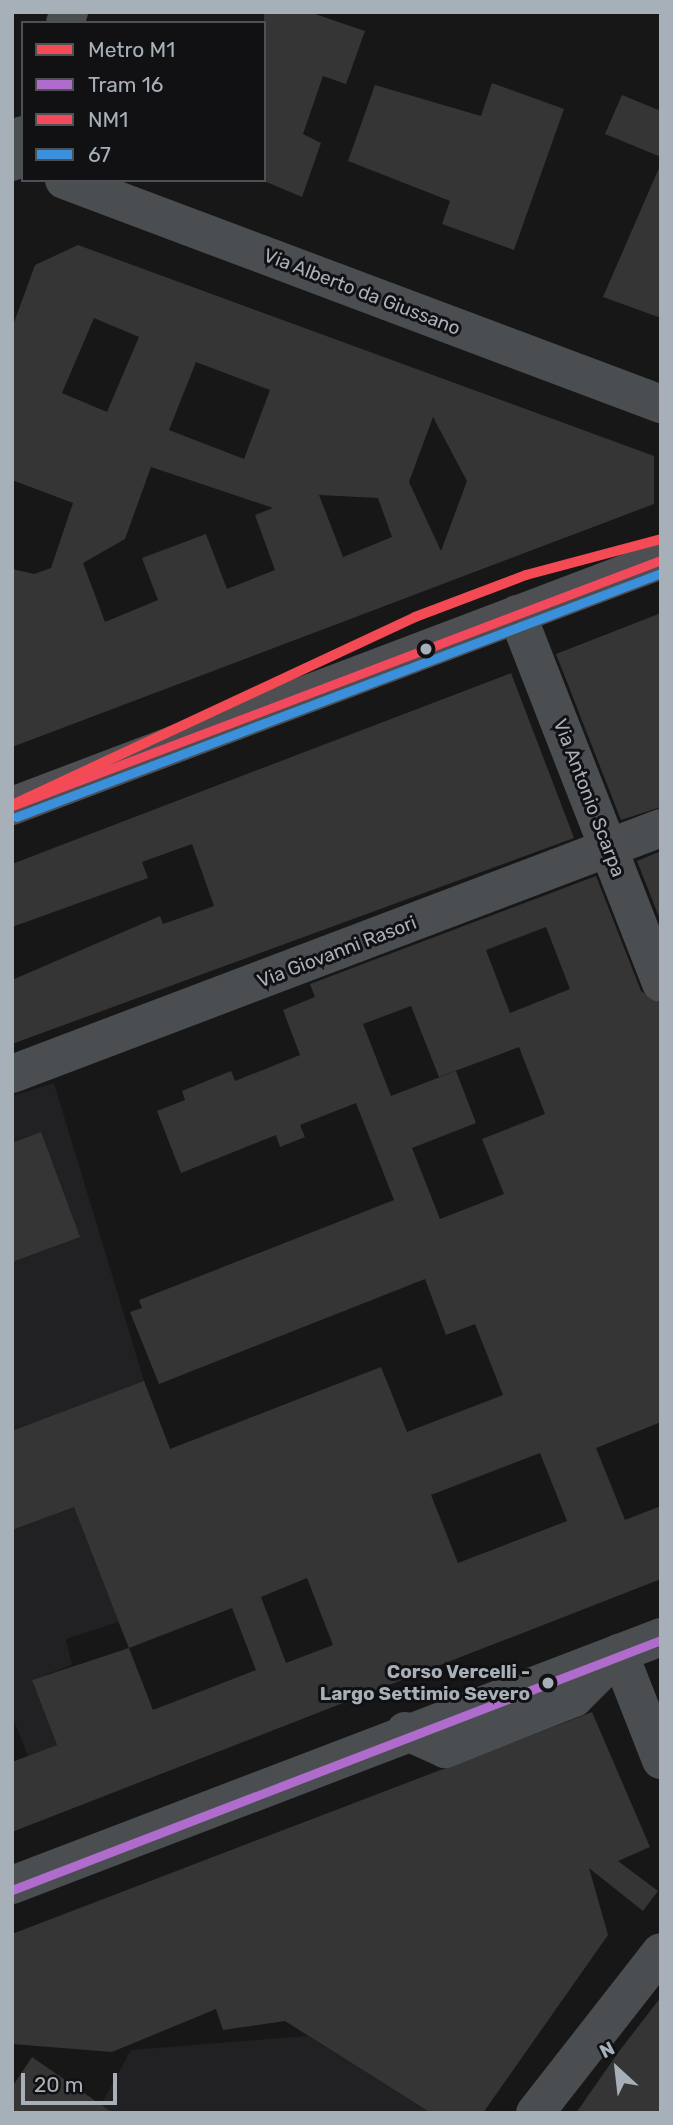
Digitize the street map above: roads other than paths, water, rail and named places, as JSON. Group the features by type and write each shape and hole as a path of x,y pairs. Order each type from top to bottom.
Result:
{"main road":[{"path":"12,806 661,560"}],"street":[{"path":"12,161 21,140"},
{"name":"Via Alberto da Giussano","path":"69,182 661,404"},
{"name":"Via Antonio Scarpa","path":"517,614 661,983"},
{"name":"Via Giovanni Rasori","path":"12,1074 661,828"},
{"path":"619,1653 661,1613"},
{"path":"12,1885 405,1731 661,1637"},
{"path":"619,1653 661,1760"},
{"path":"536,2113 661,1952"}],"metro line":[{"name":"M1","path":"12,805 415,617 526,575 661,539"}],"tram line":[{"name":"16","path":"12,1890 661,1640"}],"place":[{"name":"Corso Vercelli - Largo Settimio Severo","path":"548,1683"}]}
